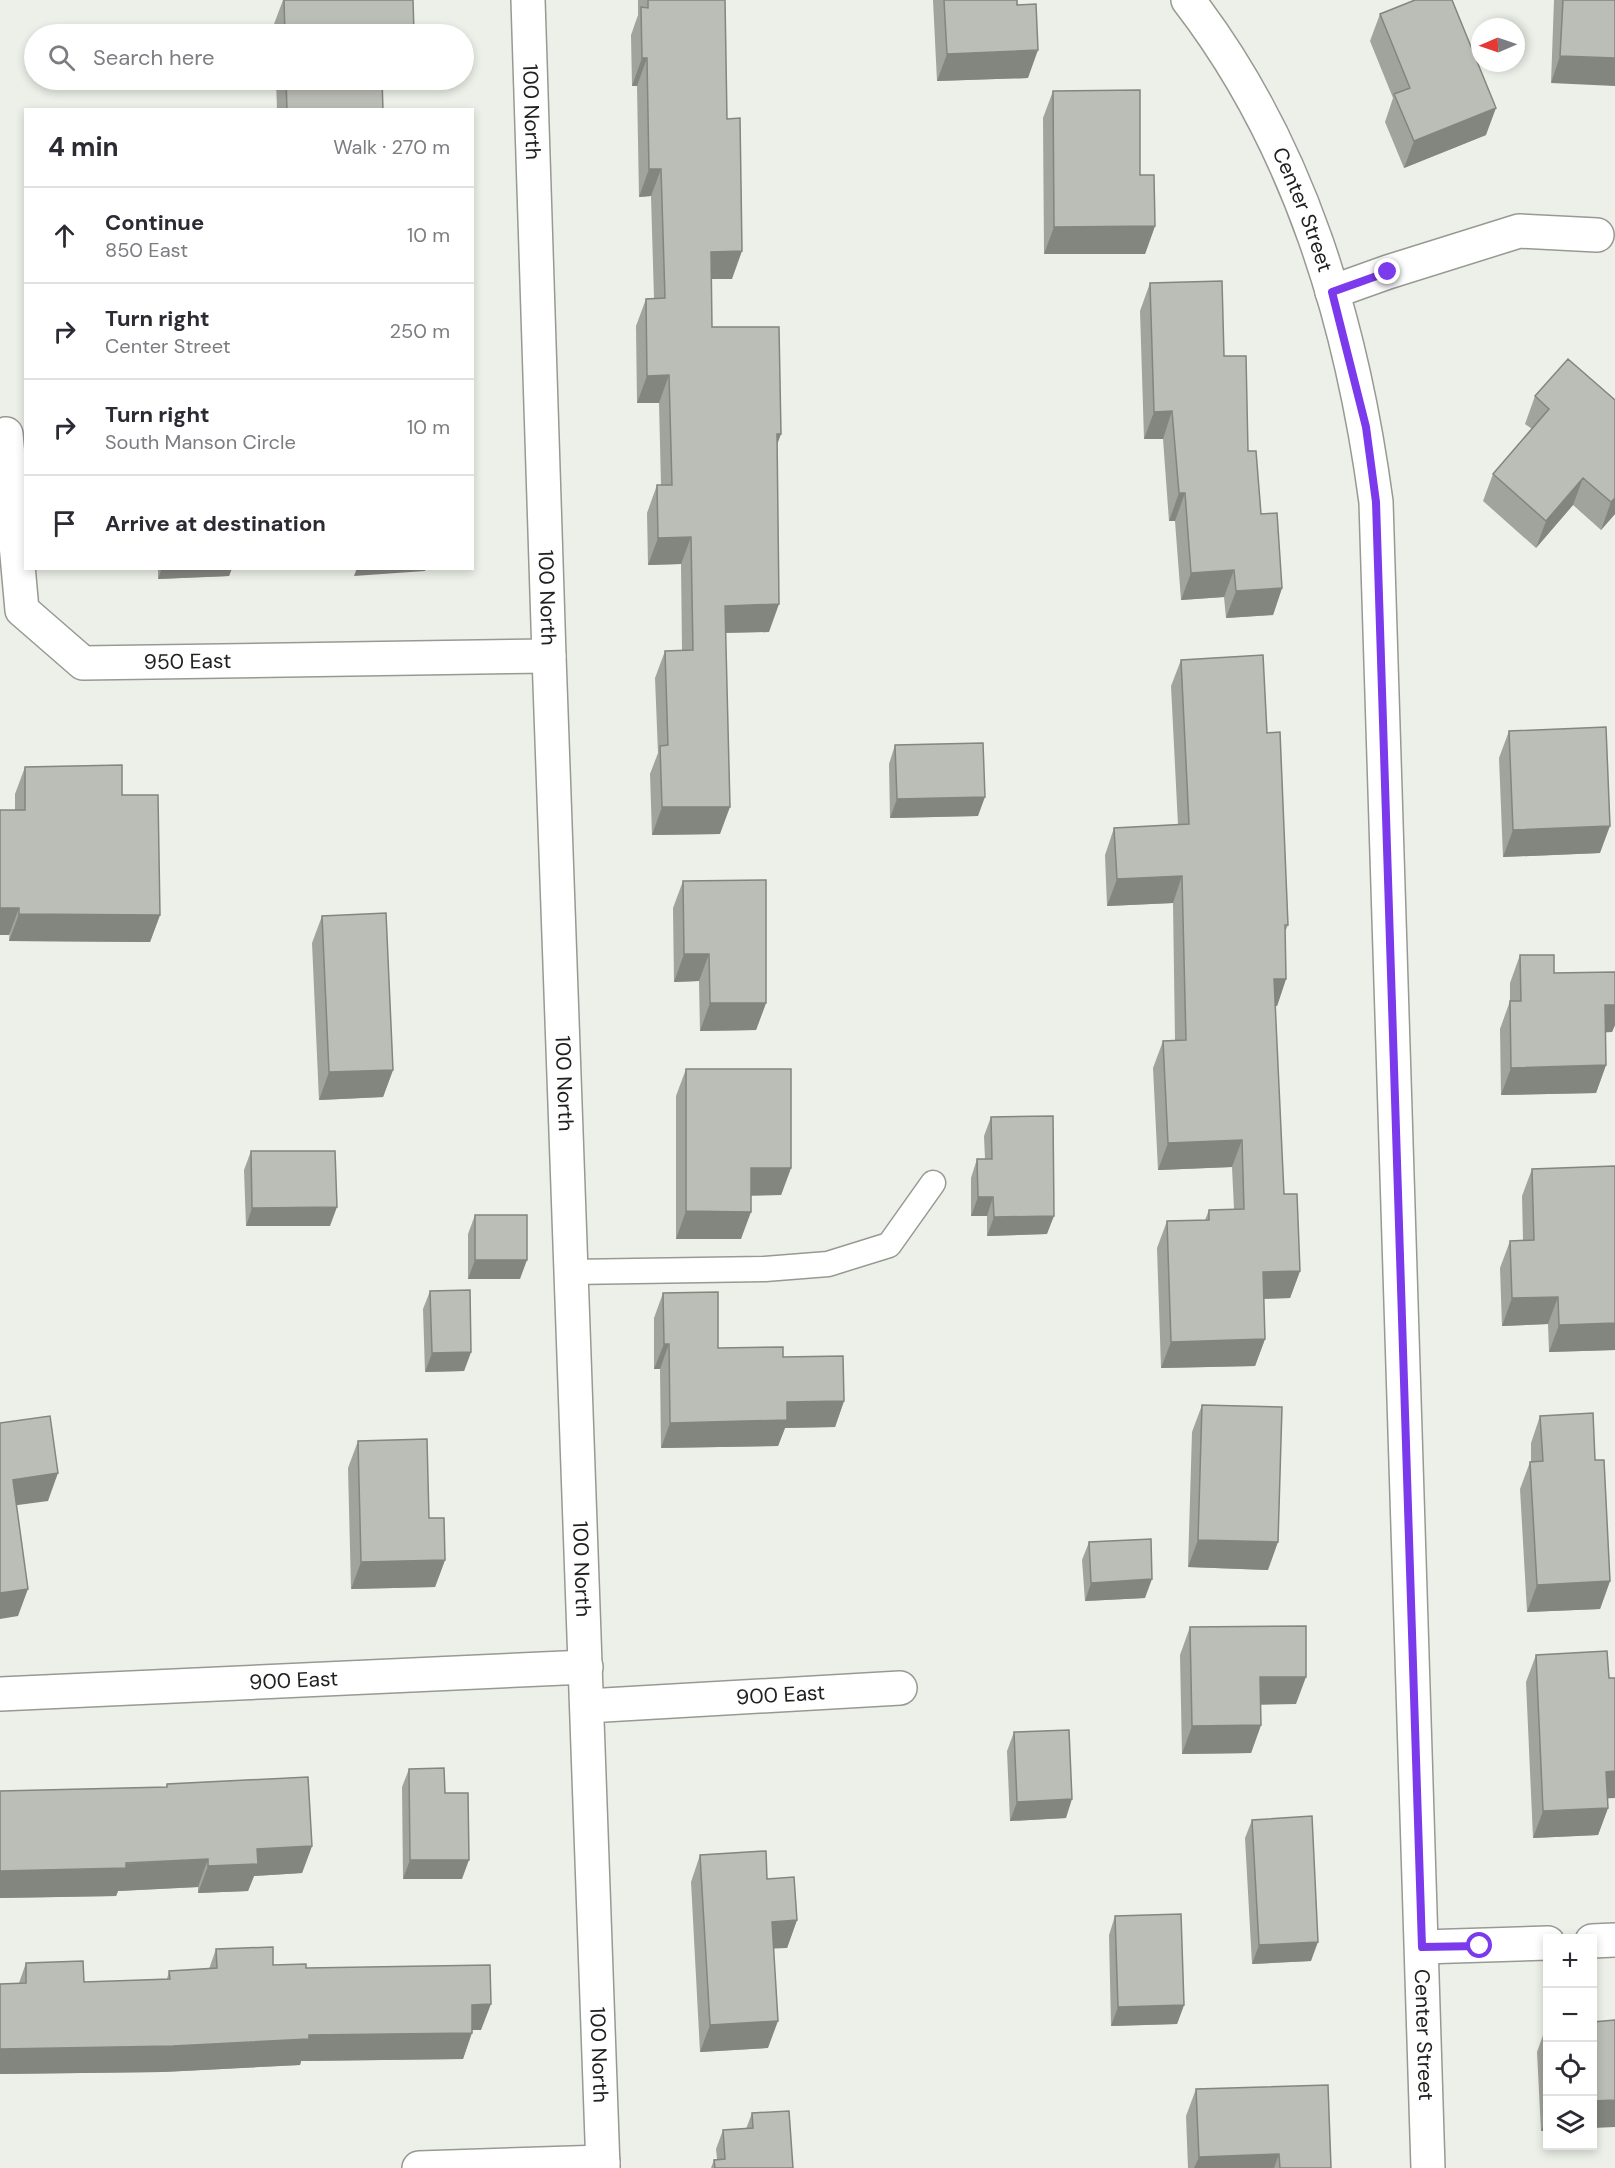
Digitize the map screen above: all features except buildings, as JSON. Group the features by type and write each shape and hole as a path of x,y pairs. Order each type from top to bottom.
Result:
{"street":[{"name":"100 North","path":"528,0 603,2165"},
{"name":"Center Street","path":"1188,0 1245,82 1275,138 1300,197 1332,292 1363,415 1376,502 1428,2168"},
{"path":"1332,292 1519,231 1597,235"},
{"name":"950 East","path":"6,434 22,610 83,663 549,656"},
{"name":"900 East","path":"0,1694 586,1667"},
{"name":"900 East","path":"588,1706 900,1688"},
{"path":"1597,1941 1615,1940"},
{"path":"1422,1947 1543,1943"},
{"path":"419,2168 603,2165"}],"lane":[{"path":"572,1272 765,1269 828,1264 889,1245 933,1183"}],"route":[{"path":"1388,272 1332,292 1366,427 1376,502 1422,1947 1480,1946"}]}
